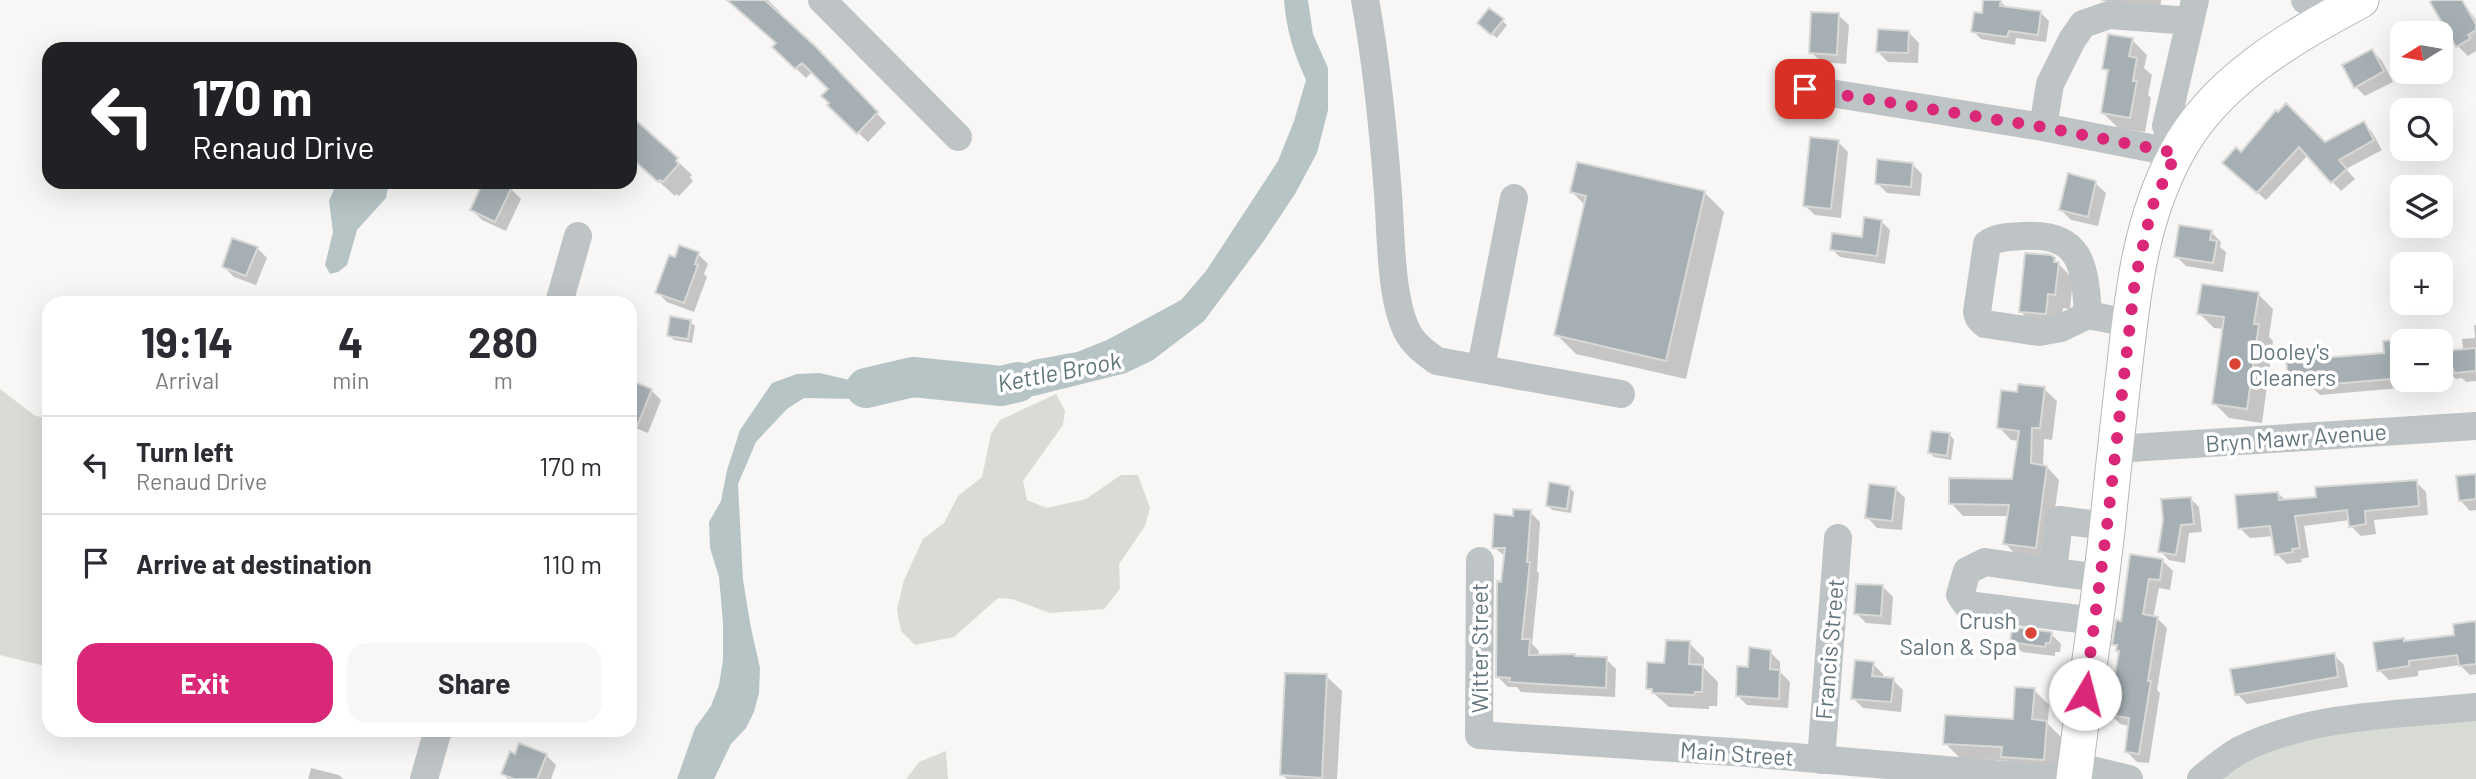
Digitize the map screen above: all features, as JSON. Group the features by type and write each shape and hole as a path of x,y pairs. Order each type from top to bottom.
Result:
{"main road":[{"path":"2075,773 2101,578 2129,323 2144,234 2152,207 2176,153 2213,104 2234,82 2286,42 2353,4"}],"street":[{"path":"822,0 958,137"},
{"path":"1365,0 1381,106 1393,262 1399,307 1407,332 1422,351 1437,361 1621,394"},
{"path":"2305,0 2353,4"},
{"path":"2043,127 2050,84 2083,24 2109,15 2192,10 2166,127 2176,153"},
{"path":"1805,89 2043,127 2176,153"},
{"path":"1481,367 1514,198"},
{"path":"561,296 578,236"},
{"path":"2088,315 2129,323"},
{"name":"Bryn Mawr Avenue","path":"2115,449 2476,426"},
{"path":"2053,572 2059,520 2107,526"},
{"name":"Francis Street","path":"1821,760 1838,538"},
{"name":"Witter Street","path":"1479,735 1480,561"},
{"path":"2095,621 1967,605 1960,595 1967,571 1984,562 2101,578"},
{"path":"2201,779 2238,751 2292,731 2346,720 2476,707"},
{"name":"Main Street","path":"1479,735 2050,779 2075,773"},
{"path":"424,779 436,737"},
{"path":"2075,773 2129,779"}],"shaded area":[{"path":"0,389 34,415 42,418 42,665 0,655"},
{"path":"1056,394 1065,411 1063,425 1023,481 1027,500 1047,508 1086,499 1121,475 1138,475 1150,508 1145,526 1119,564 1120,589 1104,609 1050,613 1012,599 998,598 954,637 915,645 901,631 897,610 904,580 923,539 944,523 958,496 982,477 991,434 1000,420"},
{"path":"2476,707 2476,779 2202,779 2255,743"},
{"path":"946,751 948,779 906,779 919,762"}],"water":[{"name":"Kettle Brook","path":"1284,0 1308,0 1313,34 1328,68 1328,110 1317,153 1295,194 1204,321 1153,360 1126,373 1034,396 929,374 857,399 804,398 787,409 756,442 738,484 743,580 760,668 759,693 746,728 731,744 714,779 677,779 695,728 711,706 719,685 723,660 719,577 710,548 709,522 721,501 727,470 740,430 772,383 797,374 820,373 866,384 889,370 927,361 948,361 1006,372 1033,360 1077,352 1107,340 1181,300 1206,271 1278,161 1294,121 1306,80 1291,41"},
{"path":"334,189 388,189 386,198 357,230 347,265 330,274 325,265 333,232 329,201"}],"building":[{"path":"727,0 765,0 815,46 878,112 857,134 821,96 828,89 802,63 795,69 772,47 776,43"},
{"path":"1983,0 2001,0 2000,6 2041,11 2038,35 2009,31 2007,37 1971,32 1974,12 1982,13"},
{"path":"2462,0 2476,24 2476,30 2468,35 2471,38 2456,47 2454,21 2441,21 2430,2"},
{"path":"1489,8 1504,19 1491,35 1477,23"},
{"path":"1811,12 1839,13 1837,55 1809,53"},
{"path":"1878,29 1909,31 1908,53 1876,52"},
{"path":"2108,34 2133,38 2129,56 2137,58 2133,81 2137,81 2130,118 2101,113 2108,70 2102,69"},
{"path":"2372,49 2384,71 2354,88 2342,65"},
{"path":"2286,103 2325,142 2364,121 2374,140 2339,160 2347,169 2331,183 2299,147 2257,193 2222,163 2236,147 2241,152 2276,110 2278,112"},
{"path":"637,121 678,158 676,161 679,164 663,182 658,182 637,163"},
{"path":"1810,137 1839,140 1831,209 1803,206"},
{"path":"1877,159 1913,163 1911,187 1875,184"},
{"path":"1577,162 1705,191 1666,361 1554,335 1586,196 1570,192"},
{"path":"2068,173 2096,181 2088,217 2059,210"},
{"path":"480,189 511,189 495,222 470,210"},
{"path":"1864,217 1882,220 1877,256 1830,250 1832,233 1862,237"},
{"path":"2179,225 2212,230 2210,240 2217,241 2213,263 2174,257"},
{"path":"232,238 258,247 246,276 222,267"},
{"path":"679,245 699,252 695,264 698,265 684,303 655,293 669,255 675,257"},
{"path":"2025,253 2051,255 2055,258 2054,262 2059,262 2055,295 2048,294 2046,314 2019,312"},
{"name":"Dooley's Cleaners","path":"2202,284 2259,292 2254,324 2259,324 2247,409 2212,404 2224,317 2197,314"},
{"path":"670,316 691,320 688,339 667,336"},
{"path":"2390,340 2390,379 2309,386 2308,375 2288,378 2285,351 2308,349 2309,359 2384,353 2383,341"},
{"path":"2476,348 2476,371 2454,373 2453,350"},
{"path":"637,383 652,389 637,426"},
{"path":"2018,384 2045,387 2040,428 2032,428 2031,463 2047,466 2036,548 2003,544 2009,505 1949,504 1949,478 2012,479 2019,431 1997,428 2001,390 2017,392"},
{"path":"1931,431 1950,433 1947,456 1928,453"},
{"path":"2476,474 2476,499 2459,501 2456,476"},
{"path":"2417,480 2419,506 2365,511 2366,524 2349,527 2347,510 2295,516 2300,548 2292,549 2293,552 2275,555 2270,526 2238,529 2235,495 2278,492 2279,500 2316,497 2315,487"},
{"path":"1549,482 1570,486 1567,509 1546,506"},
{"path":"1869,484 1896,487 1892,521 1865,518"},
{"path":"2191,497 2194,524 2181,525 2176,555 2158,552 2163,520 2161,499"},
{"path":"1513,509 1531,510 1527,562 1530,562 1522,639 1530,639 1529,655 1575,654 1607,657 1606,688 1509,682 1510,678 1496,677 1497,581 1501,582 1505,548 1492,548 1494,514 1513,516"},
{"path":"2130,554 2163,559 2160,580 2149,579 2143,614 2158,617 2139,754 2125,752 2129,718 2108,715 2109,710 2103,709 2107,685 2113,686 2119,651 2116,651 2117,645 2112,645 2116,620 2121,621"},
{"path":"1856,584 1883,585 1881,616 1854,614"},
{"path":"2476,621 2476,664 2459,666 2457,655 2409,661 2409,666 2377,671 2373,642 2454,635 2453,624"},
{"name":"Crush Salon & Spa","path":"2012,627 2052,632 2050,643 2046,643 2045,647 2010,642"},
{"path":"1666,640 1690,641 1689,664 1703,665 1702,692 1695,692 1694,695 1652,693 1652,689 1646,689 1647,662 1664,663"},
{"path":"1749,647 1771,650 1770,669 1780,670 1779,699 1736,696 1737,666 1748,667"},
{"path":"2335,653 2338,677 2235,695 2230,669"},
{"path":"1855,660 1874,662 1872,676 1894,678 1891,702 1851,699"},
{"path":"1285,673 1327,674 1322,778 1280,775"},
{"path":"2015,687 2035,688 2032,719 2047,721 2044,760 2001,757 2002,747 1943,744 1945,715 2013,719"},
{"path":"519,743 547,754 537,779 514,779 501,774 510,751 515,754"}],"waterway":[{"name":"Kettle Brook","path":"866,388 913,377 1001,386 1018,382"}],"place":[{"name":"Dooley's Cleaners","path":"2235,364"},
{"name":"Crush Salon & Spa","path":"2031,633"}],"route":[{"path":"1805,89 2043,127 2176,153 2152,207 2131,303 2107,526 2085,694"}]}
